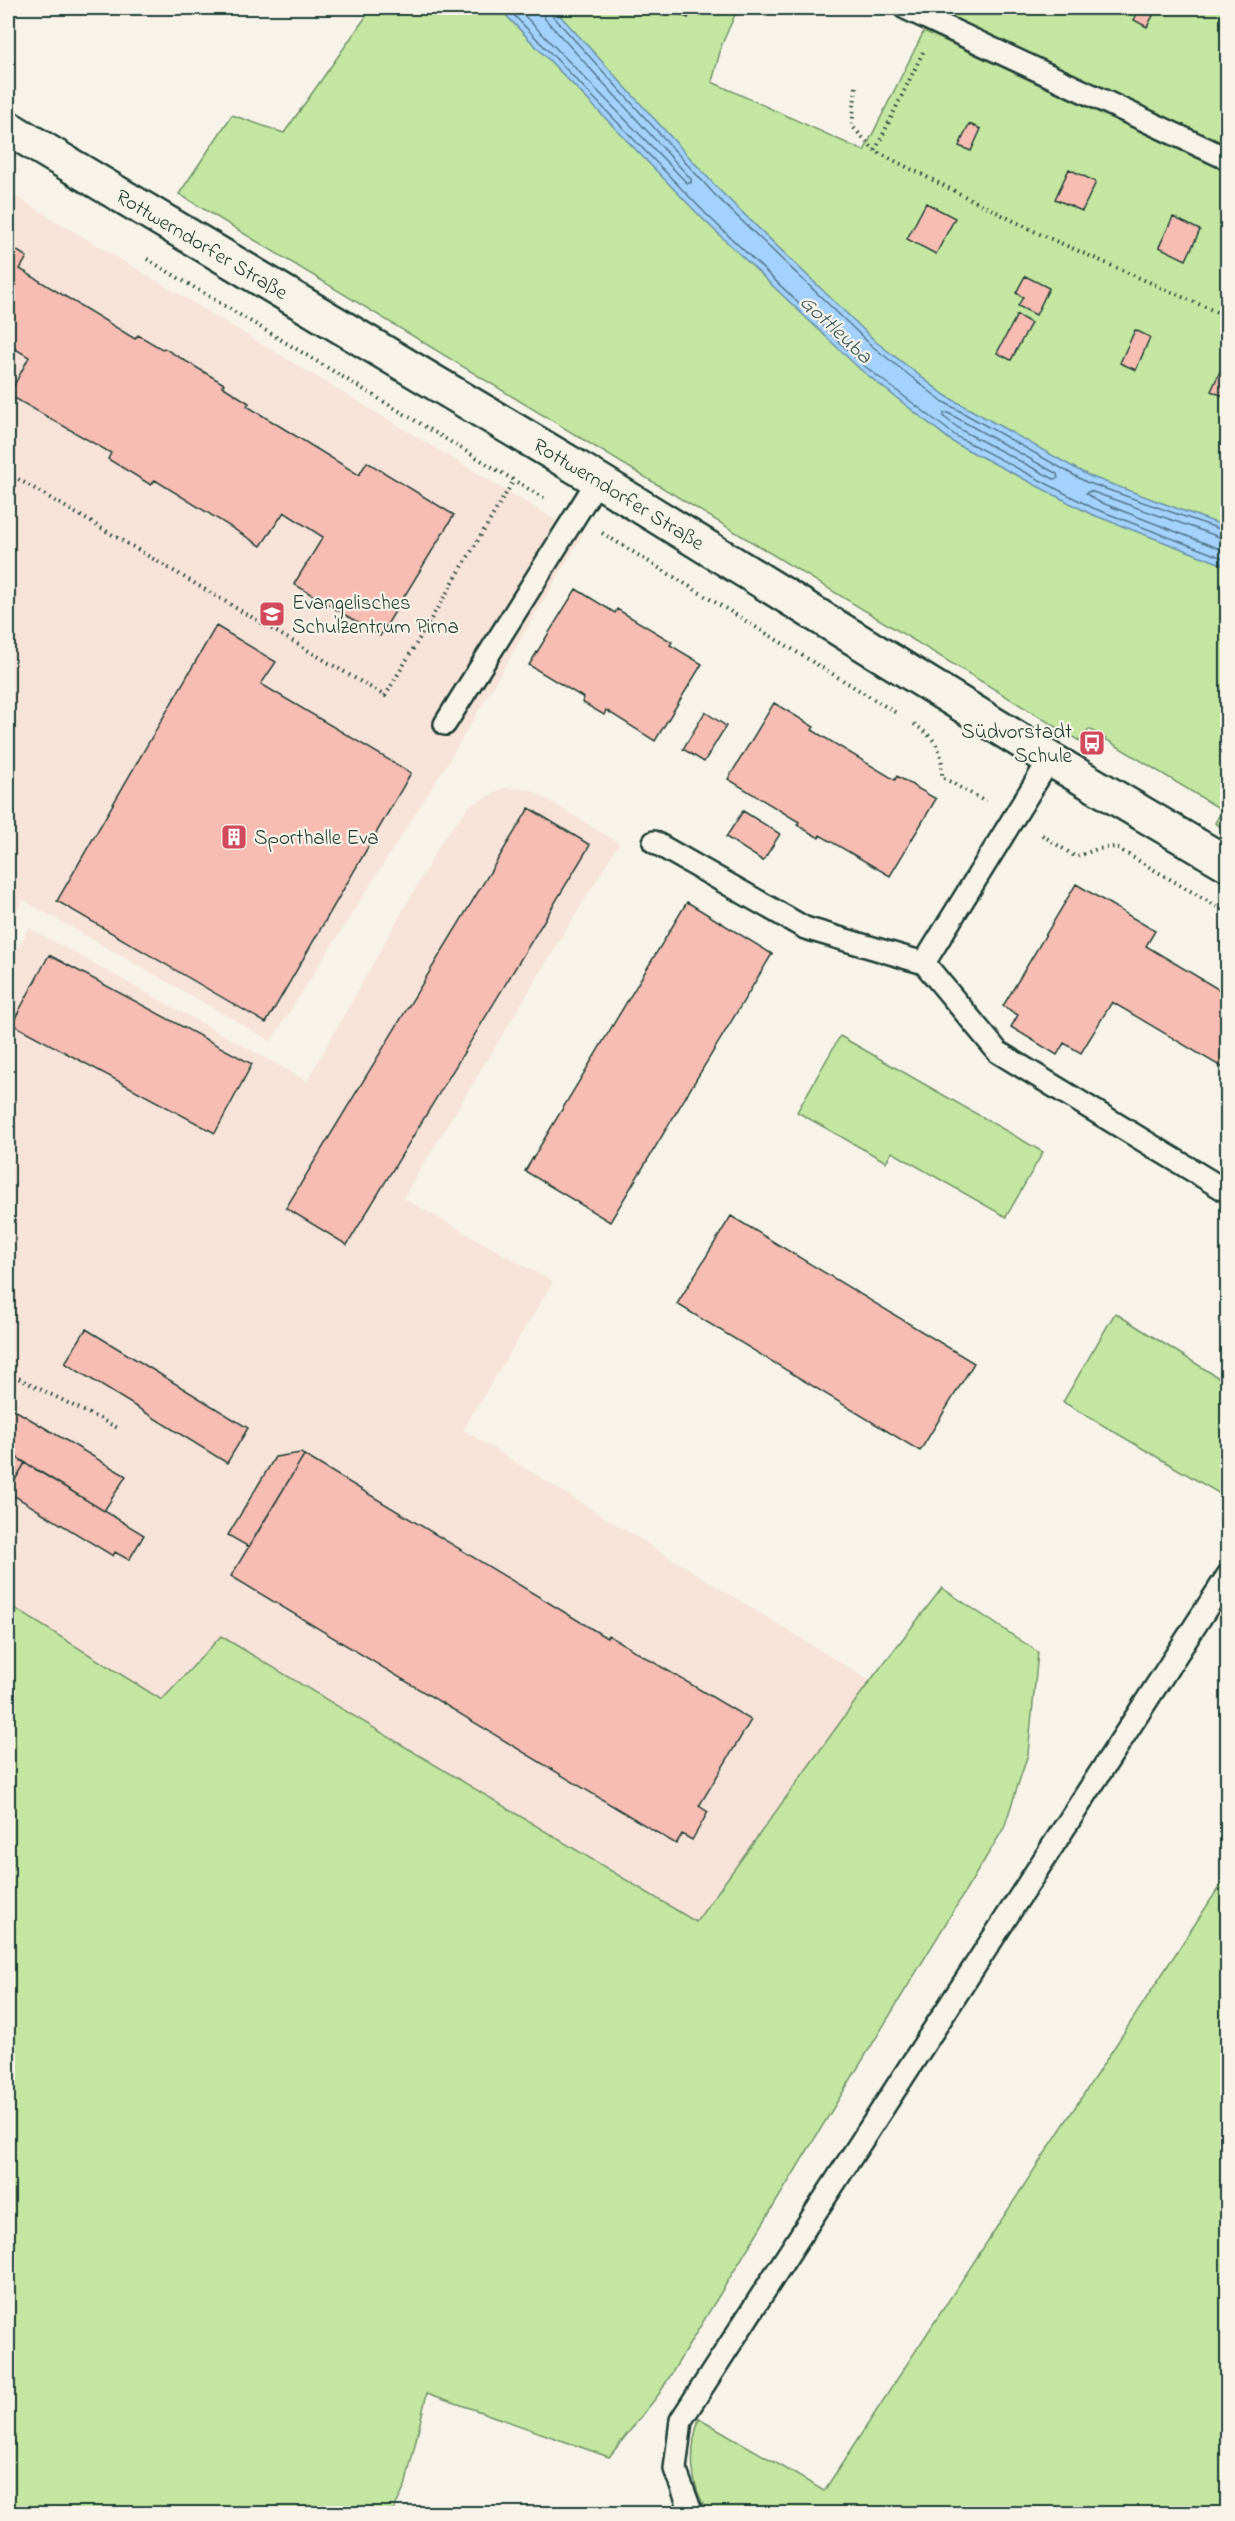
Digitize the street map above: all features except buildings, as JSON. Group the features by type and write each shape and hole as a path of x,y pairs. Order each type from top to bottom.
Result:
{"main road":[{"name":"Rottwerndorfer Straße","path":"8,128 598,480 1050,759 1227,864"}],"lane":[{"path":"905,8 1227,159"},
{"path":"445,724 598,480"},
{"path":"924,963 1050,759"},
{"path":"654,842 805,928 924,963 998,1052 1227,1192"},
{"path":"692,2514 675,2469 681,2420 1227,1575"}],"path":[{"path":"875,151 937,23"},
{"path":"856,87 852,126 875,151 1040,234 1227,317"},
{"path":"139,255 916,725 935,739 943,758 942,777 1076,857 1097,849 1115,847 1227,913"},
{"path":"8,473 385,696 514,480"},
{"path":"8,1373 120,1429"}],"shaded area":[{"name":"Evangelisches Schulzentrum Pirna","path":"8,192 582,536 450,759 271,1041 23,900 8,927"},
{"path":"504,788 531,790 619,843 403,1198 553,1282 463,1430 870,1681 697,1922 221,1636 162,1700 8,1604 8,967 29,928 307,1081 442,841 469,806"}],"green space":[{"path":"372,8 499,8 703,219 860,369 953,442 1091,514 1227,566 1227,831 1215,823 1222,810 1089,729 1081,742 179,194 232,115 284,133"},
{"path":"553,8 738,8 722,44 712,82 864,151 924,31 1227,172 1227,527 1089,476 946,396 876,342 720,191"},
{"path":"933,8 1227,8 1227,148"},
{"path":"840,1036 1043,1152 1006,1217 892,1152 886,1162 797,1112"},
{"path":"1115,1313 1227,1383 1227,1498 1063,1402"},
{"path":"942,1588 1038,1652 1028,1754 1004,1828 659,2394 609,2457 427,2393 405,2487 392,2513 8,2513 8,1604 162,1700 221,1636 696,1922 870,1681"},
{"path":"1227,1875 1227,2513 708,2513 694,2479 692,2455 699,2418 824,2491"}],"water":[{"name":"Gottleuba","path":"499,8 553,8 720,191 876,342 946,396 1089,476 1227,527 1227,566 1091,514 953,442 860,369 703,219"}],"place":[{"name":"Evangelisches Schulzentrum Pirna","path":"272,614"},
{"name":"Südvorstadt Schule","path":"1092,743"},
{"name":"Sporthalle Eva","path":"234,837"}]}
